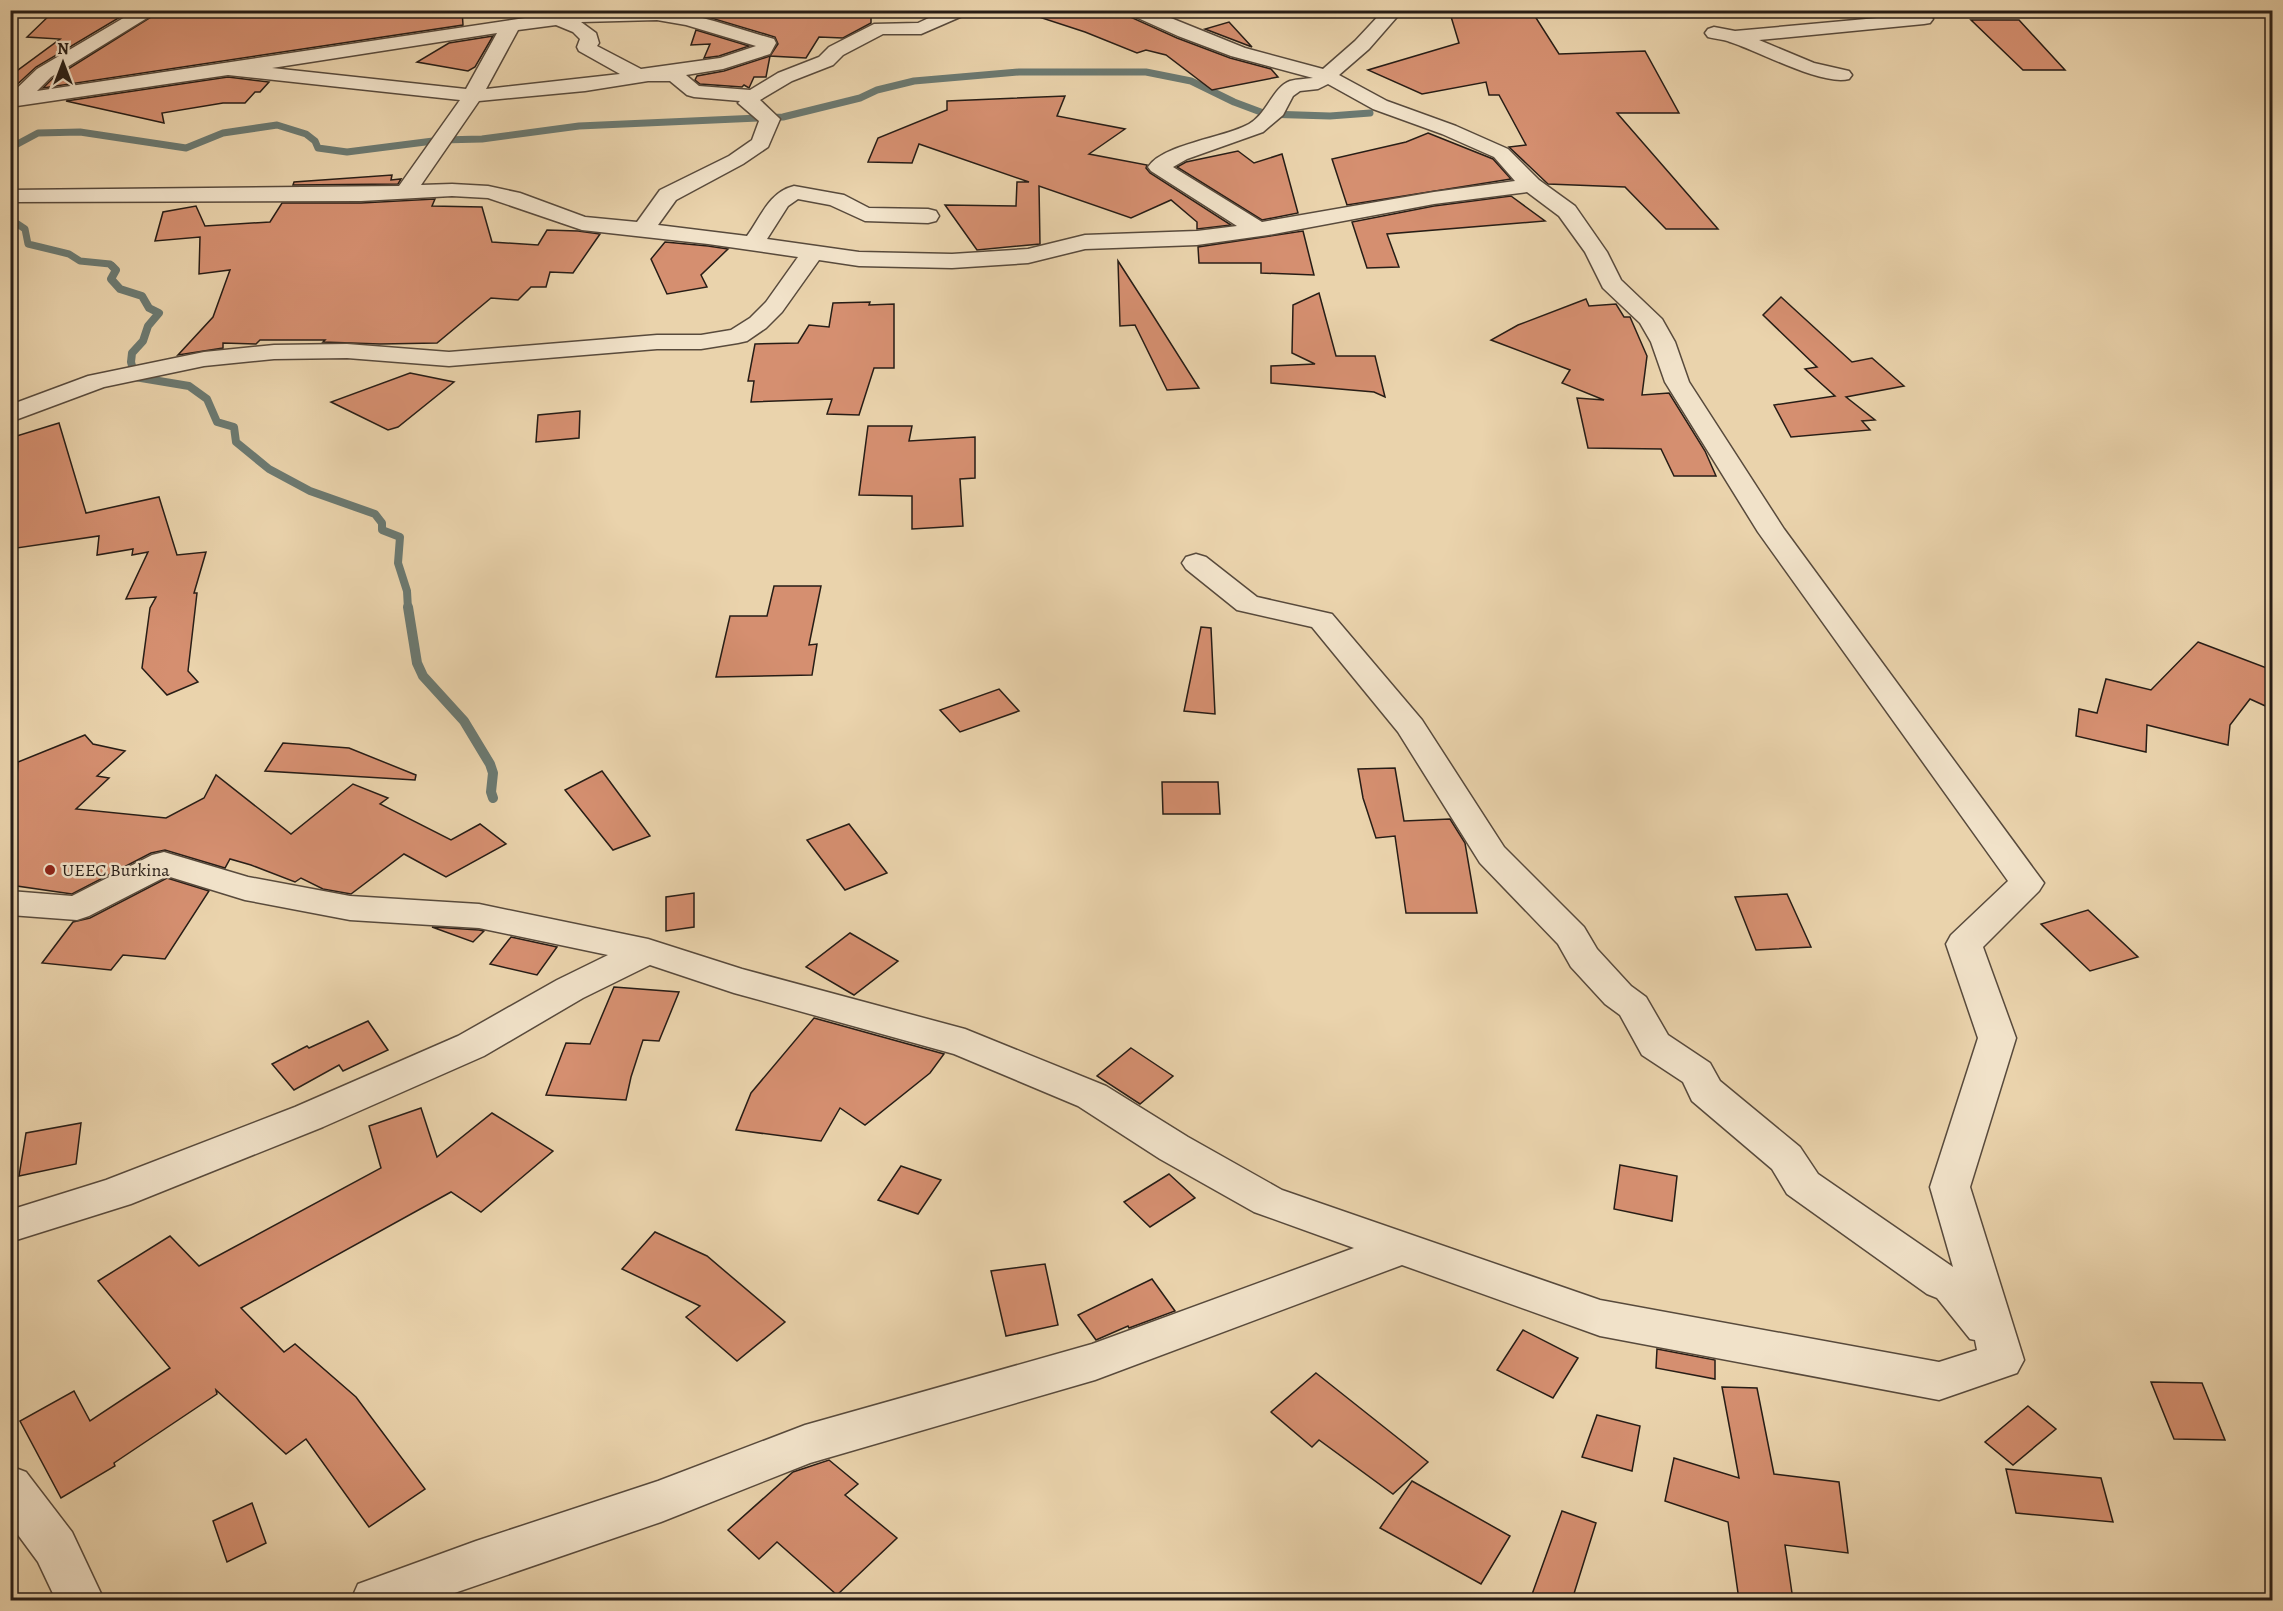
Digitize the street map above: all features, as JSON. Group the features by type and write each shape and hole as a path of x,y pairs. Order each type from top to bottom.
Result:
{"street":[{"path":"14,100 44,73 151,10"},
{"path":"642,231 668,195 736,160 761,143 770,119 748,104 753,96 785,77 826,61 836,51 880,28 921,28 961,10"},
{"path":"1135,10 1184,32 1238,52 1325,75 1380,105 1449,130 1502,153 1531,185 1567,211 1596,252 1611,283 1650,319 1663,342 1677,382 1772,532 2027,883 1964,944 1997,1038 1950,1187 2002,1360"},
{"path":"1257,230 1158,167 1189,151 1256,128 1276,111 1285,93 1295,86 1318,83 1362,45 1394,10"},
{"path":"1736,37 1924,19 1915,10"},
{"path":"14,100 511,25 534,16 558,19 634,14 657,15 688,20 767,43 763,51 723,63 585,85 472,96 228,69"},
{"path":"558,19 579,28 589,37 590,43 586,47 637,75 675,75 694,91 753,96"},
{"path":"406,192 463,112 511,25"},
{"path":"1714,33 1736,37 1808,68 1842,75"},
{"path":"13,196 361,195 406,192 488,192 512,198 582,223 753,243 859,259 952,261 1028,256 1085,242 1197,238 1257,230 1434,198 1531,185"},
{"path":"753,243 774,215 779,202 794,192 836,200 865,214 928,216"},
{"path":"10,414 97,381 204,359 274,352 346,351 449,359 657,342 701,342 738,336 758,323 774,307 813,252"},
{"path":"1196,562 1247,604 1322,620 1411,727 1492,855 1571,936 1584,958 1612,989 1632,1006 1655,1045 1697,1073 1706,1090 1786,1158 1798,1173 1801,1184 1908,1256 1942,1282 1952,1285 1983,1321 1992,1352 2002,1360"},
{"path":"10,903 77,908 164,863 245,888 339,906 479,916 648,951 734,980 964,1043 1092,1096 1174,1148 1268,1201 1600,1318 1940,1381 2002,1360"},
{"path":"10,1226 117,1193 309,1117 471,1046 570,989 648,951"},
{"path":"375,1600 476,1563 662,1501 805,1445 1095,1362 1401,1248"},
{"path":"10,1486 55,1547 80,1600"}],"building":[{"path":"55,10 132,10 36,67 10,91 10,76 60,39 27,37"},
{"path":"162,10 462,10 463,25 43,88 52,79"},
{"path":"715,10 871,10 871,23 843,38 819,37 806,58 770,56 778,44 775,37 701,15 702,11"},
{"path":"1040,10 1124,10 1128,16 1177,38 1230,58 1271,69 1278,77 1212,90 1166,55 1146,50 1137,53 1039,17"},
{"path":"1449,10 1531,10 1559,54 1645,51 1679,113 1617,113 1718,229 1666,229 1625,187 1548,184 1509,147 1526,145 1499,95 1489,95 1486,82 1422,94 1368,70 1459,43"},
{"path":"1971,20 2019,20 2065,70 2023,70"},
{"path":"1229,22 1240,34 1252,47 1205,29"},
{"path":"696,30 749,46 719,56 704,58 710,44 691,45"},
{"path":"493,36 475,67 468,71 417,62 449,43"},
{"path":"770,56 766,77 754,77 749,88 744,85 742,87 700,84 695,80 697,76 724,71"},
{"path":"228,77 269,82 245,103 223,103 162,113 164,123 66,101"},
{"path":"1065,96 1057,116 1125,129 1089,154 1147,165 1146,168 1150,173 1231,225 1197,229 1197,222 1171,200 1131,218 1039,186 1040,244 977,250 945,205 1016,206 1017,182 1029,182 919,144 912,163 868,162 878,138 947,110 947,101"},
{"path":"1428,133 1493,159 1511,179 1347,205 1332,159 1406,142"},
{"path":"1238,151 1254,163 1282,154 1298,213 1262,220 1177,167 1186,162"},
{"path":"392,175 391,180 401,179 398,184 293,185 294,182"},
{"path":"1511,196 1545,221 1387,234 1399,267 1367,268 1352,222 1434,206"},
{"path":"435,199 432,206 482,207 492,242 538,245 547,230 600,234 573,273 550,272 546,287 531,287 518,300 491,298 437,343 380,344 323,342 325,340 260,340 256,344 223,343 223,348 178,355 213,317 230,270 199,274 200,237 155,241 163,212 196,206 205,226 270,222 282,203 361,203"},
{"path":"1303,231 1314,275 1261,273 1261,263 1199,263 1198,247"},
{"path":"665,242 728,249 701,275 707,287 667,294 651,259"},
{"path":"1118,261 1199,388 1167,390 1135,325 1120,326"},
{"path":"1319,293 1336,356 1375,356 1385,397 1374,392 1271,383 1271,366 1315,364 1292,353 1293,305"},
{"path":"1781,297 1852,362 1872,358 1904,386 1846,397 1875,420 1862,421 1870,430 1791,437 1774,405 1835,396 1805,369 1817,367 1763,315"},
{"path":"1586,299 1589,306 1616,304 1624,317 1630,317 1647,356 1642,395 1669,393 1705,451 1716,476 1674,476 1661,449 1588,448 1577,398 1604,400 1562,383 1570,370 1491,340 1518,325"},
{"path":"870,302 869,305 894,304 894,368 874,368 859,415 827,414 832,399 751,402 754,381 748,381 755,344 798,343 809,325 829,327 833,303"},
{"path":"410,373 454,382 398,427 388,430 331,402"},
{"path":"580,411 579,438 536,442 538,415"},
{"path":"59,423 86,513 159,497 177,555 206,552 194,593 197,593 188,671 198,682 167,695 142,668 150,608 156,597 126,599 148,552 132,555 133,549 97,555 99,536 10,549 10,438"},
{"path":"868,426 912,426 909,441 975,437 975,478 960,479 963,526 912,529 912,496 859,495"},
{"path":"774,586 821,586 809,645 817,644 812,675 716,677 730,616 767,616"},
{"path":"1201,627 1211,628 1215,714 1184,711"},
{"path":"2198,642 2272,670 2272,709 2250,699 2230,725 2228,745 2147,725 2146,752 2076,736 2079,709 2097,713 2106,679 2151,690"},
{"path":"999,689 1019,711 960,732 940,710"},
{"path":"85,735 93,744 125,751 97,776 109,778 76,809 166,818 204,798 216,775 291,834 353,784 388,798 380,804 451,840 480,824 506,844 446,877 404,854 351,894 323,889 301,878 295,882 230,859 225,868 165,850 151,853 72,894 10,885 10,779 17,776 18,762"},
{"path":"283,743 349,748 416,775 415,780 265,771"},
{"path":"1395,768 1404,821 1450,819 1465,843 1477,913 1406,913 1395,836 1376,838 1363,798 1358,769"},
{"path":"602,771 650,836 613,850 565,790"},
{"path":"1162,782 1218,782 1220,814 1163,814"},
{"path":"849,824 887,873 845,890 807,840"},
{"path":"167,878 209,891 165,959 123,955 111,970 42,963 73,922 90,918"},
{"path":"694,893 694,927 666,931 666,897"},
{"path":"1787,894 1811,947 1756,950 1735,897"},
{"path":"2088,910 2138,957 2090,971 2041,924"},
{"path":"432,927 479,930 484,931 473,942"},
{"path":"850,933 898,961 854,995 806,967"},
{"path":"511,937 557,947 537,975 490,964"},
{"path":"614,987 679,992 659,1041 643,1040 626,1100 546,1095 566,1043 590,1044"},
{"path":"814,1018 944,1054 930,1073 865,1125 840,1108 821,1141 736,1130 751,1093"},
{"path":"368,1021 388,1050 343,1071 339,1065 294,1090 272,1064 307,1046 309,1048"},
{"path":"1131,1048 1173,1076 1140,1104 1097,1076"},
{"path":"421,1108 437,1157 492,1113 553,1151 481,1212 451,1192 241,1308 284,1352 295,1344 356,1397 425,1489 369,1527 306,1439 286,1454 216,1390 217,1394 114,1463 115,1466 61,1498 20,1421 74,1391 90,1421 170,1368 98,1281 170,1236 199,1266 381,1168 369,1126"},
{"path":"81,1123 76,1164 19,1176 26,1133"},
{"path":"1620,1165 1677,1176 1672,1221 1614,1209"},
{"path":"901,1166 941,1180 918,1214 878,1200"},
{"path":"1169,1174 1195,1198 1150,1227 1124,1202"},
{"path":"655,1232 707,1256 785,1322 737,1361 686,1317 700,1306 622,1269"},
{"path":"1045,1264 1058,1325 1006,1336 991,1271"},
{"path":"1152,1279 1175,1311 1129,1328 1128,1326 1096,1340 1078,1315"},
{"path":"1523,1330 1578,1358 1553,1398 1497,1370"},
{"path":"1657,1349 1715,1360 1715,1379 1656,1368"},
{"path":"1316,1373 1428,1462 1393,1494 1319,1440 1312,1447 1271,1412"},
{"path":"2151,1382 2202,1383 2225,1440 2174,1439"},
{"path":"1722,1387 1757,1388 1774,1474 1839,1482 1848,1553 1785,1545 1793,1600 1739,1600 1728,1522 1665,1501 1674,1458 1739,1478"},
{"path":"2028,1406 2056,1429 2013,1465 1985,1442"},
{"path":"1597,1415 1640,1426 1632,1471 1582,1457"},
{"path":"829,1460 858,1484 845,1495 897,1538 837,1595 777,1542 759,1559 728,1530 793,1472"},
{"path":"2006,1469 2101,1478 2113,1522 2016,1513"},
{"path":"1412,1481 1510,1536 1481,1584 1380,1528"},
{"path":"252,1503 266,1543 227,1562 213,1521"},
{"path":"1562,1511 1596,1523 1572,1600 1530,1600"}],"waterway":[{"path":"10,148 38,133 80,132 186,148 223,133 277,125 306,134 315,141 318,148 347,152 441,140 482,139 579,126 783,117 860,98 877,90 914,81 1019,72 1146,72 1191,81 1234,102 1266,114 1330,116 1370,113"},
{"path":"10,219 25,229 28,244 69,254 80,261 110,264 116,270 111,279 120,289 142,296 149,308 159,313 148,326 143,341 132,353 131,362 135,377 189,386 207,399 217,422 234,427 236,442 269,469 310,491 375,514 382,523 382,530 400,537 398,563 407,591 408,609"},
{"path":"408,607 417,663 423,676 464,721 490,764 493,773 491,792 493,798"}],"place":[{"name":"UEEC Burkina","path":"50,870"}]}
